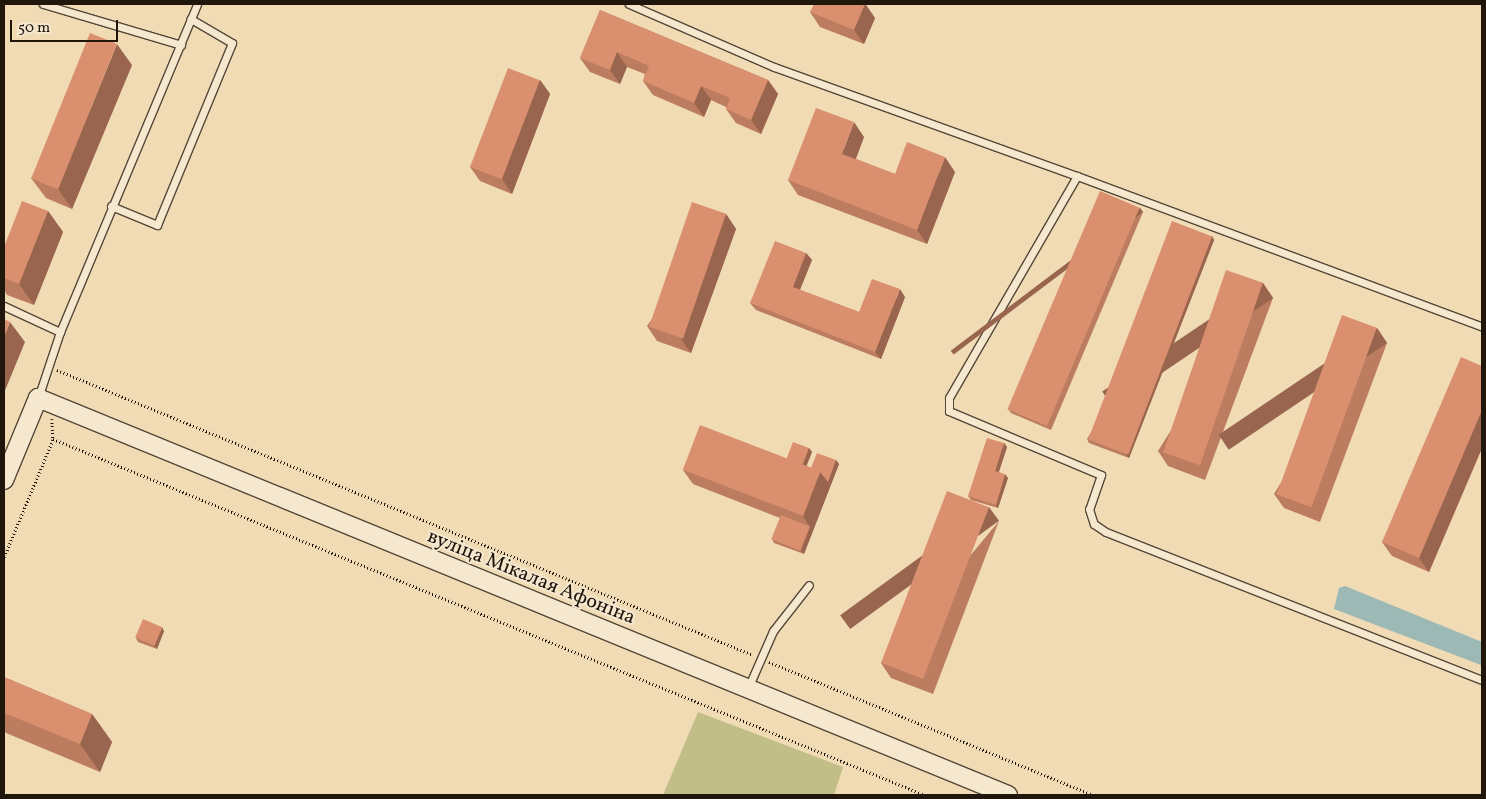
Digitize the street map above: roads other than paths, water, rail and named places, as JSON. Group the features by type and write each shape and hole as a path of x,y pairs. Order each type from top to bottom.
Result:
{"street":[{"path":"4,480 38,398"},
{"name":"вуліца Мікалая Афоніна","path":"38,398 747,690 1008,795"}],"lane":[{"path":"43,4 181,45"},
{"path":"38,398 60,332 111,206 197,4"},
{"path":"629,4 774,67 1077,176 1482,328"},
{"path":"111,206 158,225 232,43 191,19"},
{"path":"1077,176 950,398 950,411 1101,475 1088,509 1094,524 1106,532 1482,680"},
{"path":"4,306 60,332"},
{"path":"747,690 773,631 809,585"}],"water":[{"path":"1345,586 1482,642 1481,665 1334,609 1339,588"}]}
